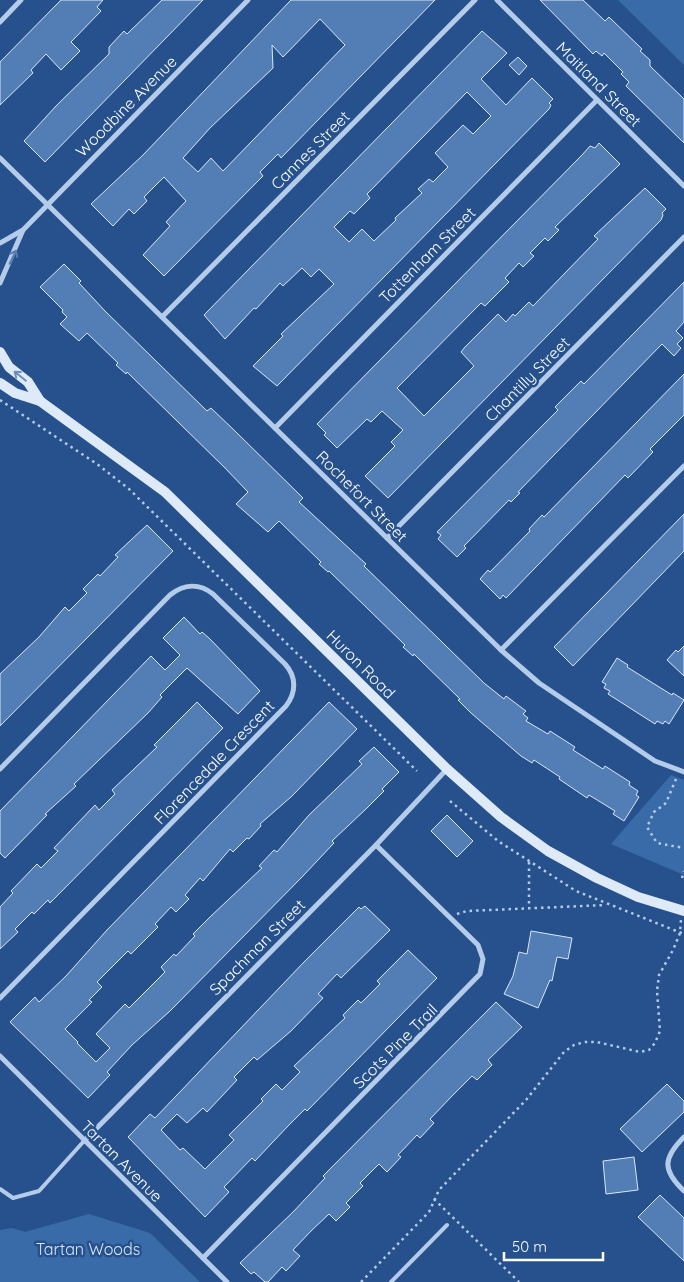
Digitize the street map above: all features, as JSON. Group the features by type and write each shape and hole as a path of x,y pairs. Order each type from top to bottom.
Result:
{"main road":[{"name":"Huron Road","path":"0,352 10,368 28,382 40,401"},
{"name":"Huron Road","path":"0,383 15,393 40,401 165,492 447,769 501,817 548,851 597,878 638,897 683,910"}],"street":[{"path":"0,22 21,0"},
{"name":"Woodbine Avenue","path":"0,243 23,230 248,0"},
{"name":"Cannes Street","path":"162,317 475,0"},
{"name":"Maitland Street","path":"497,0 684,186"},
{"name":"Tottenham Street","path":"275,428 597,100"},
{"name":"Rochefort Street","path":"0,158 502,650 546,688 655,760 682,771"},
{"name":"Woodbine Avenue","path":"0,283 23,230"},
{"name":"Chantilly Street","path":"387,538 684,237"},
{"path":"502,650 684,466"},
{"name":"Florencedale Crescent","path":"0,769 170,595 184,587 199,587 213,594 285,664 292,676 294,690 286,706 0,998"},
{"name":"Spachman Street","path":"84,1141 376,845 447,769"},
{"name":"Scots Pine Trail","path":"203,1258 478,979 483,964 481,950 451,917 376,845"},
{"name":"Tartan Avenue","path":"0,1056 227,1282"},
{"path":"684,1137 666,1162 669,1172 684,1191"}],"lane":[{"path":"0,1189 14,1198 39,1192 84,1141"},
{"path":"391,1282 447,1225"}],"path":[{"path":"0,400 97,464 129,489 417,771"},
{"path":"682,771 666,803 654,812 647,827 657,843 684,848"},
{"path":"450,801 498,841 576,891 607,905 684,934"},
{"path":"529,862 529,907"},
{"path":"682,878 684,871"},
{"path":"451,917 467,910 607,905"},
{"path":"361,1282 429,1212 439,1190 526,1100 564,1052 574,1045 597,1042 640,1052 649,1050 655,1044 660,1031 656,991 660,974 680,933 683,910"},
{"path":"434,1199 519,1282"}],"green space":[{"path":"618,0 684,0 684,65"},
{"path":"671,775 684,780 684,875 611,844"},
{"name":"Tartan Woods","path":"89,1214 150,1233 200,1282 0,1282 0,1230 12,1228 25,1232"}],"building":[{"path":"61,0 103,0 97,7 101,11 71,42 80,51 61,70 46,54 31,70 33,73 0,105 0,62"},
{"path":"162,0 203,0 45,162 24,141 56,106 109,54 109,47 124,31 127,34"},
{"path":"291,0 435,0 281,158 278,154 260,172 263,176 164,276 143,255 170,226 166,222 186,201 164,177 144,197 147,201 134,214 129,209 113,226 91,204 143,155","holes":["320,19 345,45 223,171 211,158 198,172 183,158 210,128 273,68 272,45 283,57"]},
{"path":"540,0 583,0 605,21 609,17 642,49 640,51 650,60 650,66 684,99 684,143 626,86 629,82 621,74 623,72 604,53 602,56 596,51 593,54"},
{"path":"482,31 507,53 481,79 506,105 532,78 553,99 549,103 551,105 549,109 277,386 253,366 283,336 281,334 334,284 319,269 311,277 302,268 283,286 280,283 225,339 204,315","holes":["467,92 491,116 473,134 463,125 435,153 448,167 433,182 429,179 418,189 422,193 374,241 362,229 349,242 334,227 350,211 354,214 370,198 367,194"]},
{"path":"518,57 527,66 519,75 509,65"},
{"path":"599,143 620,164 555,227 559,230 548,241 545,238 530,253 534,256 523,267 519,263 505,278 509,282 485,306 481,303 397,388 424,416 474,366 461,352 465,347 498,314 506,322 529,302 533,306 598,239 594,236 645,188 666,209 662,213 661,220 388,498 365,476 395,446 391,442 403,430 382,411 371,422 367,419 337,448 324,435 326,433 317,424 590,146 595,148"},
{"path":"64,264 81,281 79,283 105,311 207,411 211,408 236,432 303,498 299,502 366,564 364,566 484,683 504,699 506,696 526,711 523,714 528,718 526,721 548,734 550,731 575,747 573,750 603,769 605,766 630,782 629,785 638,791 636,795 639,797 624,821 613,814 615,811 589,795 587,798 534,760 532,763 521,756 471,713 458,700 460,699 414,654 413,656 403,647 405,645 329,571 319,564 321,562 279,521 268,532 236,504 248,492 225,468 127,372 126,374 116,365 118,363 87,333 79,341 60,324 67,317 62,312 63,310 40,287"},
{"path":"684,282 684,322 676,331 683,338 677,344 681,348 674,356 662,344 518,492 520,493 511,502 509,500 464,546 466,548 457,557 438,539 441,535 437,532 558,410 555,407 581,381 584,384"},
{"path":"684,374 684,415 650,449 653,452 628,478 625,475 506,598 503,595 500,599 480,579 488,570 490,572 530,531 529,529 542,515 544,517"},
{"path":"684,514 684,551 573,666 554,647"},
{"path":"147,525 173,551 0,726 0,674 39,637 65,607 69,611 87,593 83,589 98,574 100,576 118,557 115,555"},
{"path":"184,617 200,634 202,632 210,639 260,691 238,714 187,668 160,695 162,697 148,713 74,784 76,786 45,814 47,815 5,858 0,853 0,811 151,656 165,670 180,655 163,638"},
{"path":"684,646 684,676 667,660 676,650 678,652"},
{"path":"617,658 628,665 627,667 672,695 673,693 684,700 669,724 665,721 663,724 657,721 655,724 608,694 610,691 604,688 606,684 602,682"},
{"path":"197,702 223,728 50,903 48,900 34,914 32,912 15,929 18,932 0,949 0,907 13,893 11,891 37,864 41,868 58,851 54,848 95,805 99,810 115,794 112,790 157,747 154,745"},
{"path":"329,702 357,729 292,796 260,824 261,826 249,839 247,838 233,852 230,849 203,881 200,878 185,895 189,899 176,912 171,907 155,924 158,927 131,954 128,951 97,982 102,987 89,1000 92,1002 65,1029 96,1062 110,1048 96,1034 125,1004 129,1008 165,972 161,967 174,954 176,956 195,936 193,934 262,868 259,866 274,850 277,852 309,815 362,764 359,761 374,747 399,772 382,789 384,791 332,841 334,843 302,877 170,1011 132,1045 107,1072 110,1075 88,1098 10,1022 35,997 39,1002 66,976 107,930"},
{"path":"447,815 473,841 457,857 431,831"},
{"path":"365,906 390,930 341,978 337,974 318,994 323,998 291,1031 257,1060 254,1057 234,1077 237,1080 207,1112 203,1108 187,1123 177,1114 161,1130 180,1150 183,1148 205,1169 234,1140 229,1135 263,1101 261,1099 276,1084 282,1090 300,1072 294,1066 345,1018 343,1015 358,1000 361,1003 380,984 377,981 408,950 437,978 307,1111 305,1109 255,1161 252,1158 224,1187 229,1192 205,1217 128,1137 150,1114 155,1118 304,962 359,907 361,909"},
{"path":"531,931 572,938 568,959 557,957 552,981 550,980 538,1008 504,994 513,976 519,952 527,954"},
{"path":"496,1002 522,1027 488,1060 492,1065 477,1080 472,1076 452,1096 430,1119 434,1123 420,1138 417,1135 398,1155 401,1157 387,1172 379,1164 360,1183 363,1186 346,1203 350,1207 336,1221 329,1214 311,1231 293,1250 300,1256 286,1271 282,1267 268,1282 265,1282 254,1272 251,1274 240,1263 293,1212 325,1178 323,1176"},
{"path":"667,1084 684,1101 684,1112 642,1152 620,1129"},
{"path":"634,1157 638,1190 606,1194 603,1161"},
{"path":"660,1195 684,1218 684,1261 638,1217"}]}
